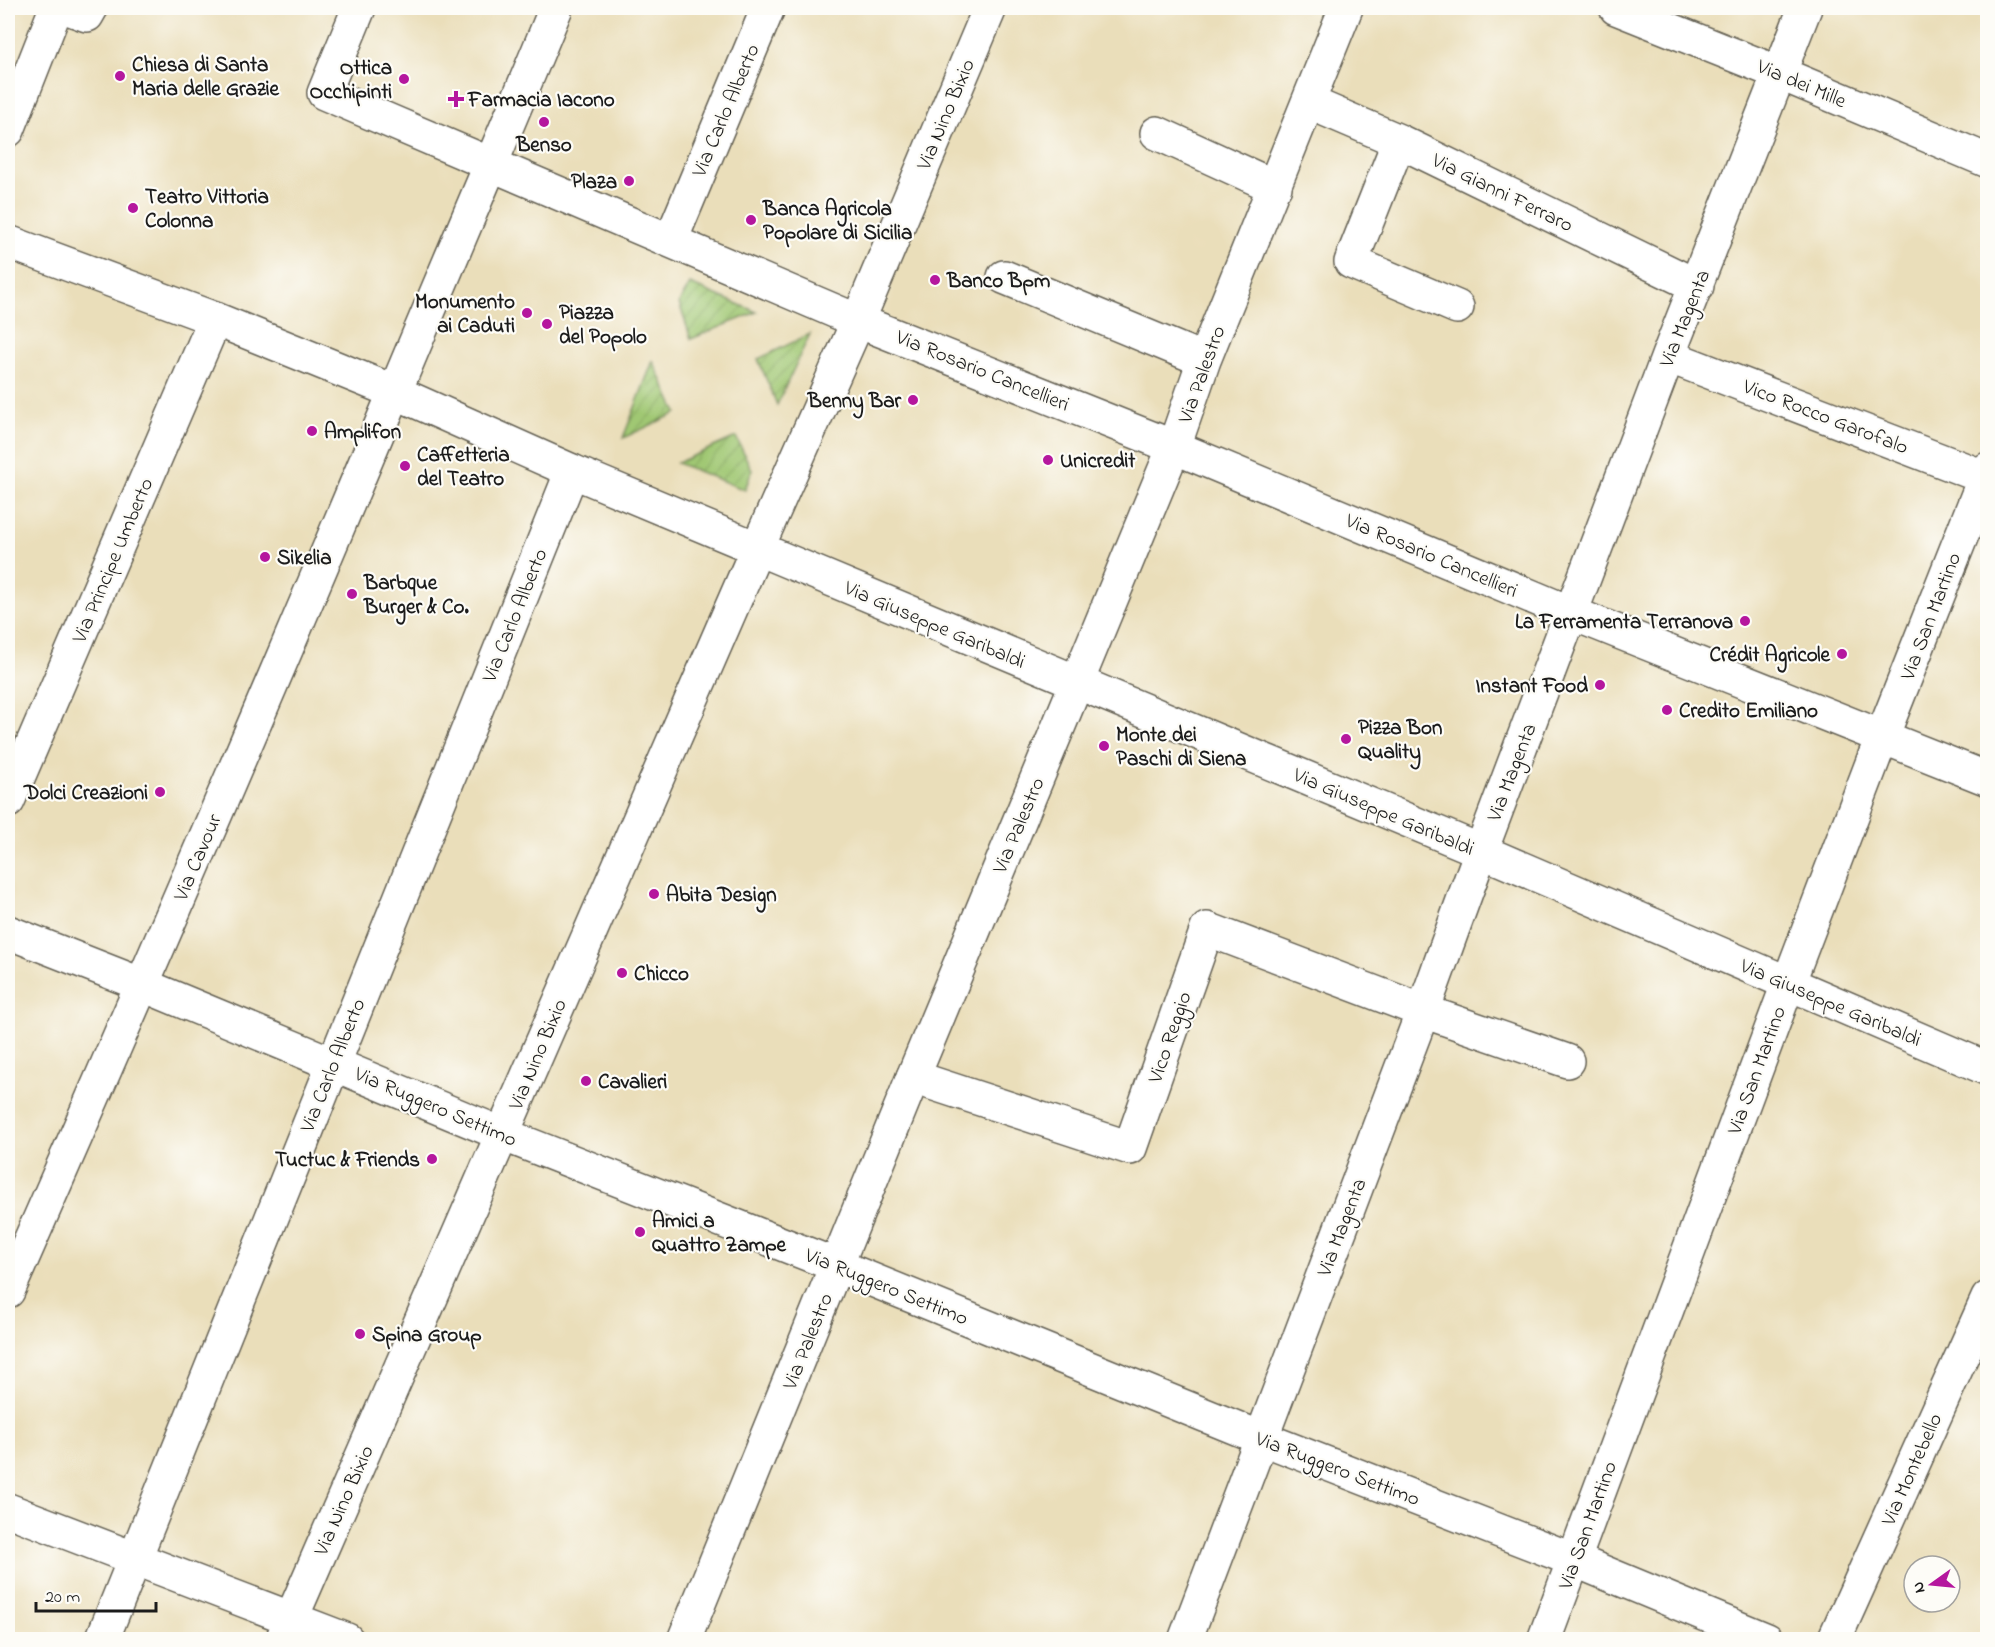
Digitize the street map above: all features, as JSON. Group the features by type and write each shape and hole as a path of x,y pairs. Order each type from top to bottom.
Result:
{"street":[{"path":"8,130 56,8"},
{"path":"68,8 87,15 91,8"},
{"name":"Via Rosario Cancellieri","path":"359,8 324,93 497,153 677,226 868,324 1174,447 1571,613 1988,779"},
{"path":"497,153 556,8"},
{"name":"Via Carlo Alberto","path":"677,226 768,8"},
{"name":"Via Nino Bixio","path":"287,1628 502,1134 868,324 873,286 990,8"},
{"name":"Via Palestro","path":"684,1640 913,1077 1174,447 1204,360 1346,8"},
{"name":"Via dei Mille","path":"1616,8 1779,73 1988,161"},
{"name":"Via Magenta","path":"1185,1640 1668,356 1805,8"},
{"name":"Via Gianni Ferraro","path":"1308,102 1399,141 1697,286"},
{"path":"1156,133 1275,187"},
{"path":"1399,141 1351,262 1457,308"},
{"name":"Via Cavour","path":"8,1291 142,984 497,153"},
{"path":"8,242 215,319"},
{"path":"1004,277 1204,360"},
{"name":"Via Giuseppe Garibaldi","path":"215,319 389,407 568,481 1077,682 1481,851 1988,1069"},
{"name":"Via Principe Umberto","path":"8,801 215,319"},
{"name":"Vico Rocco Garofalo","path":"1668,356 1986,473"},
{"name":"Via San Martino","path":"1544,1640 1788,984 1986,473"},
{"name":"Via Carlo Alberto","path":"102,1640 568,481"},
{"name":"Vico Reggio","path":"913,1077 1130,1148 1207,929 1423,1011"},
{"name":"Via Ruggero Settimo","path":"8,932 142,984 502,1134 838,1266 1261,1438 1574,1560 1767,1640"},
{"path":"1423,1011 1567,1061"},
{"name":"Via Montebello","path":"1834,1640 1988,1298"},
{"path":"8,1510 134,1557 287,1628 347,1640"}],"green space":[{"path":"690,284 757,312 691,339 679,303"},
{"path":"810,334 777,405 758,359"},
{"path":"653,361 677,413 623,438"},
{"path":"736,437 752,470 745,490 677,463"}],"place":[{"name":"Chiesa di Santa Maria delle Grazie","path":"120,76"},
{"name":"Ottica Occhipinti","path":"404,79"},
{"name":"Farmacia Iacono","path":"456,99"},
{"name":"Benso","path":"544,122"},
{"name":"Plaza","path":"629,181"},
{"name":"Teatro Vittoria Colonna","path":"133,208"},
{"name":"Banca Agricola Popolare di Sicilia","path":"751,220"},
{"name":"Banco Bpm","path":"935,280"},
{"name":"Monumento ai Caduti","path":"527,313"},
{"name":"Piazza del Popolo","path":"547,324"},
{"name":"Benny Bar","path":"913,400"},
{"name":"Amplifon","path":"312,431"},
{"name":"Unicredit","path":"1048,460"},
{"name":"Caffetteria del Teatro","path":"405,466"},
{"name":"Sikelia","path":"265,557"},
{"name":"Barbque Burger & Co.","path":"352,594"},
{"name":"La Ferramenta Terranova","path":"1745,621"},
{"name":"Crédit Agricole","path":"1842,654"},
{"name":"Instant Food","path":"1600,685"},
{"name":"Credito Emiliano","path":"1667,710"},
{"name":"Pizza Bon Quality","path":"1346,739"},
{"name":"Monte dei Paschi di Siena","path":"1104,746"},
{"name":"Dolci Creazioni","path":"160,792"},
{"name":"Abita Design","path":"654,894"},
{"name":"Chicco","path":"622,973"},
{"name":"Cavalieri","path":"586,1081"},
{"name":"Tuctuc & Friends","path":"432,1159"},
{"name":"Amici a Quattro Zampe","path":"640,1232"},
{"name":"Spina Group","path":"360,1334"}]}
